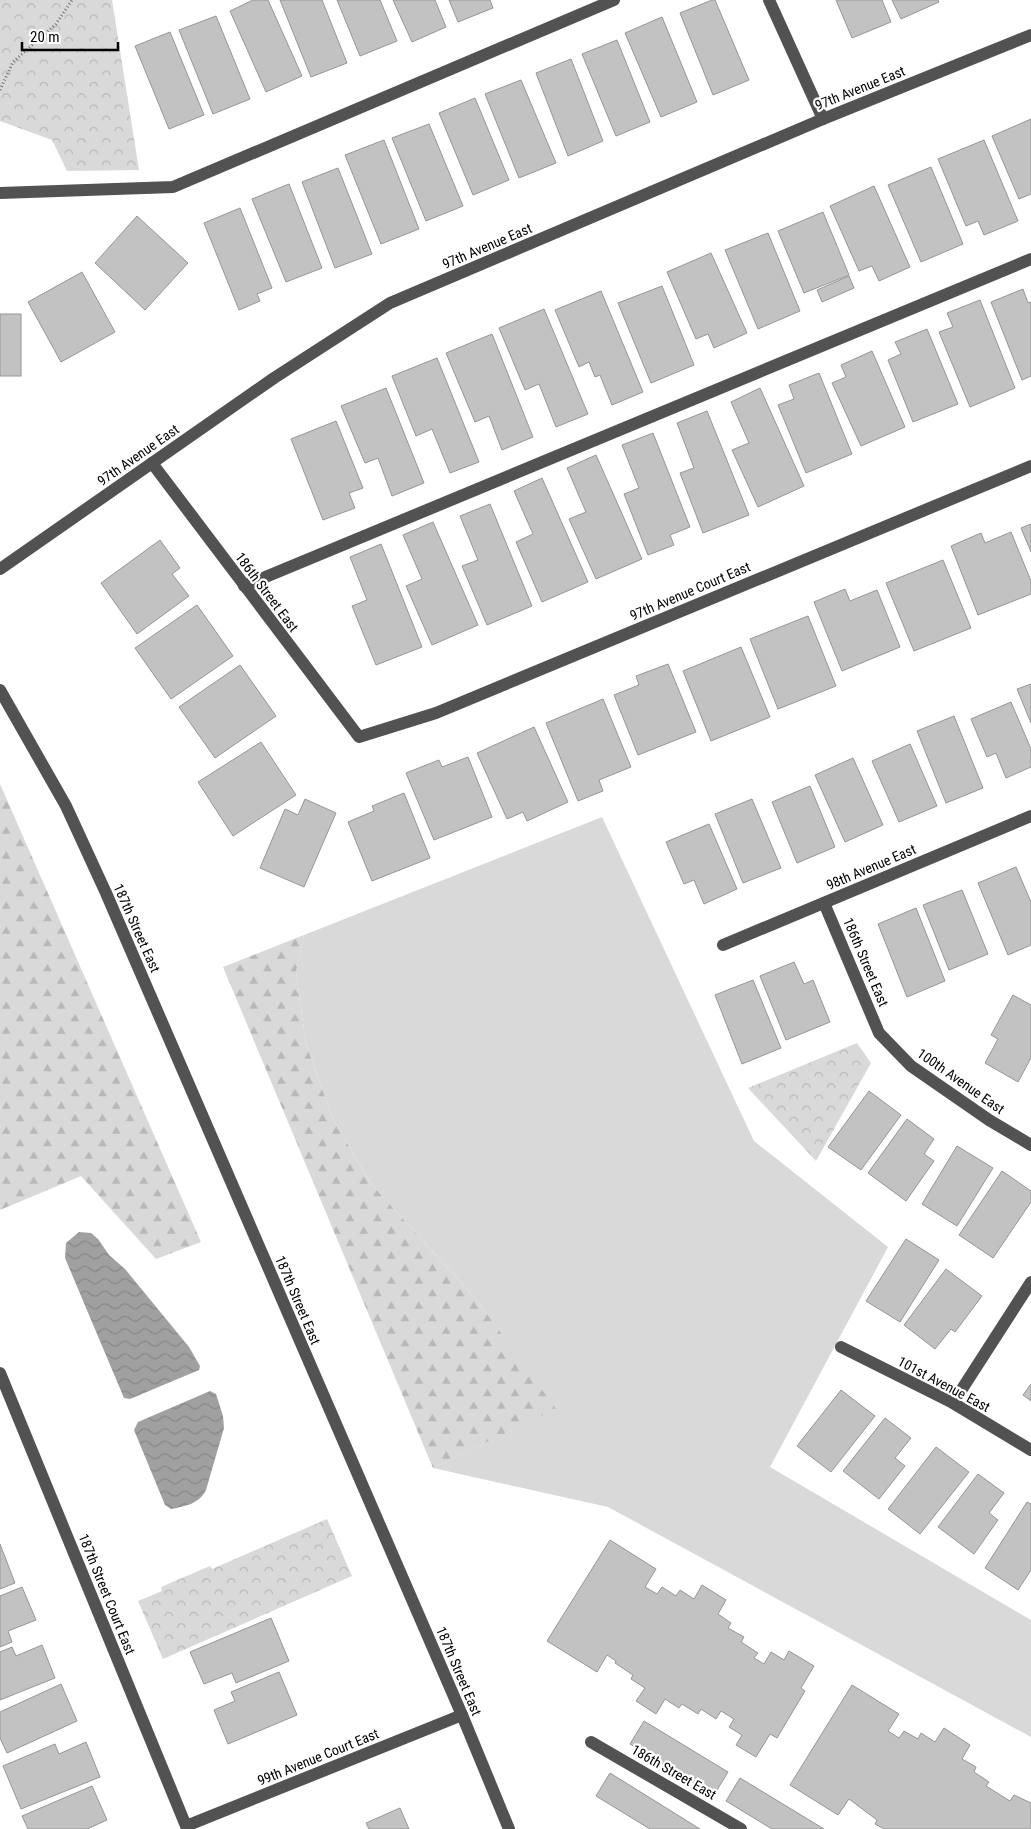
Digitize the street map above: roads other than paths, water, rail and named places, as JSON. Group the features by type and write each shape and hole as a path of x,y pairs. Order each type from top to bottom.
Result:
{"street":[{"path":"0,193 173,187 614,0"},
{"path":"769,0 823,119"},
{"name":"97th Avenue East","path":"0,569 274,378 390,303 823,119 1031,34"},
{"path":"244,586 1031,260"},
{"name":"186th Street East","path":"152,463 359,737"},
{"name":"97th Avenue Court East","path":"359,737 436,713 1031,466"},
{"name":"187th Street East","path":"0,690 54,785 110,902 462,1714 509,1829"},
{"name":"98th Avenue East","path":"723,945 1031,816"},
{"name":"186th Street East","path":"824,903 880,1034"},
{"name":"100th Avenue East","path":"880,1034 911,1066 989,1120 1031,1145"},
{"path":"953,1403 1031,1282"},
{"name":"101st Avenue East","path":"841,1347 953,1403 1031,1450"},
{"name":"187th Street Court East","path":"0,1373 186,1826"},
{"name":"99th Avenue Court East","path":"186,1826 462,1714"},
{"name":"186th Street East","path":"591,1742 741,1829"}],"water":[{"path":"79,1232 91,1233 98,1239 109,1255 125,1269 189,1347 200,1366 199,1370 130,1399 124,1398 65,1258 66,1243"},
{"path":"210,1391 216,1394 223,1416 224,1428 206,1490 196,1501 171,1509 165,1505 134,1430 138,1422"}]}
